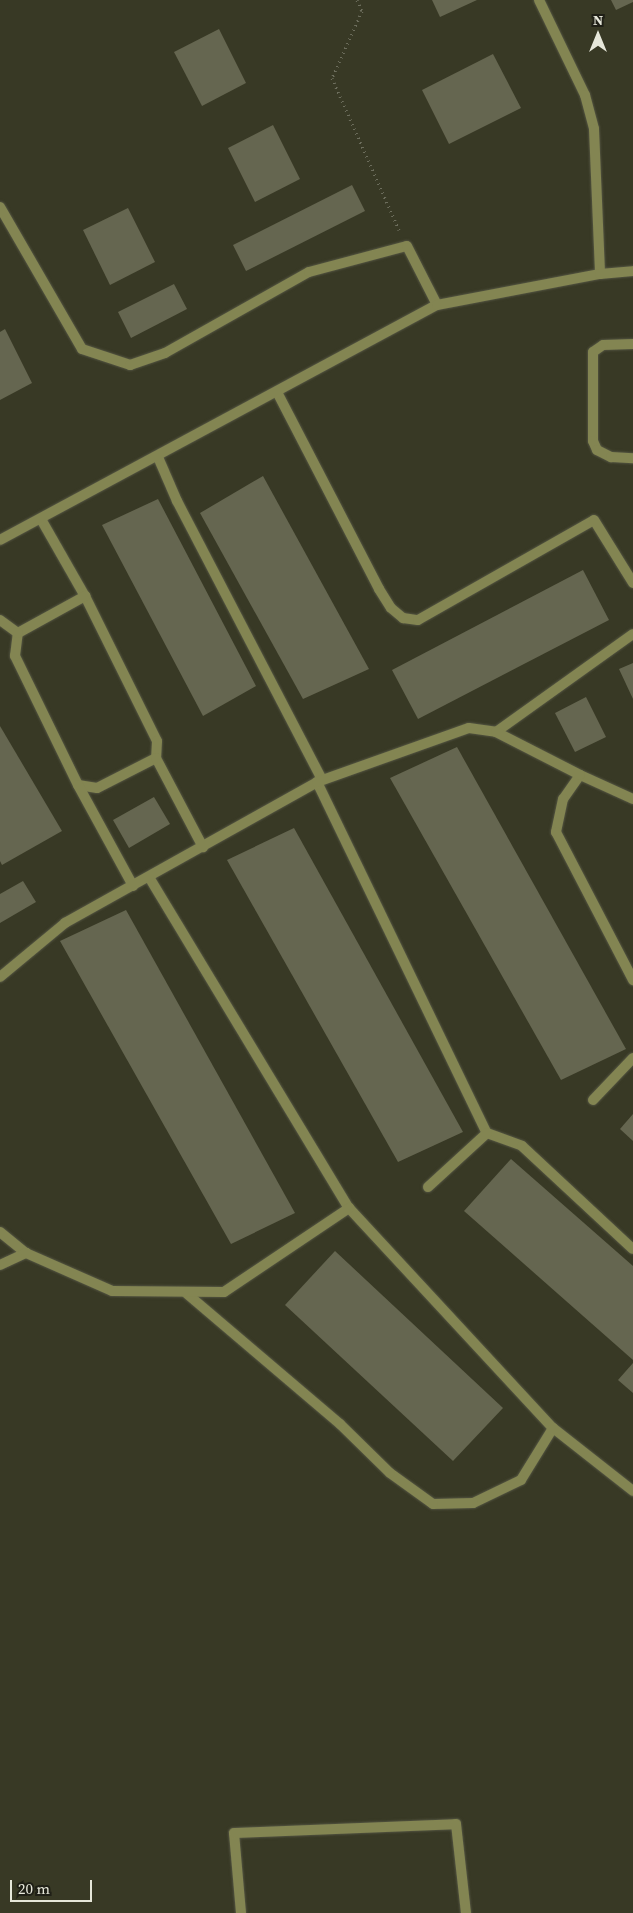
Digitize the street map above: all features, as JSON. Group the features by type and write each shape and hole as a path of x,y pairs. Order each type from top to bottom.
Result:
{"street":[{"path":"539,0 585,95 594,129 600,274"},
{"path":"0,207 82,350 130,365 165,353 309,272 407,246 437,305"},
{"path":"0,540 437,305 600,274 633,271"},
{"path":"633,344 603,345 593,352 593,441 597,450 611,457 633,458"},
{"path":"277,392 379,589 391,608 403,618 418,620 594,520 633,583"},
{"path":"158,456 177,501 319,781 487,1133 522,1146 633,1249"},
{"path":"41,519 85,596 157,740 156,758 203,847"},
{"path":"18,633 85,596"},
{"path":"0,620 18,633"},
{"path":"18,633 15,656 78,785 132,886"},
{"path":"496,732 633,634"},
{"path":"0,977 65,923 319,781 469,728 496,732 580,775 633,799"},
{"path":"78,785 97,788 156,758"},
{"path":"580,775 563,799 556,832 633,980"},
{"path":"149,877 349,1208 553,1428 633,1491"},
{"path":"594,1100 633,1058"},
{"path":"428,1186 487,1133"},
{"path":"0,1232 26,1253 112,1291 187,1294 224,1292 349,1208"},
{"path":"0,1265 26,1253"},
{"path":"187,1294 340,1424 390,1473 433,1504 473,1503 521,1480 553,1428"},
{"path":"241,1913 234,1833 456,1824 466,1913"}],"path":[{"path":"356,0 362,10 332,78 407,246"}],"building":[{"path":"432,0 477,0 440,17"},
{"path":"611,0 633,0 633,2 616,10"},
{"path":"219,29 246,83 202,106 174,52"},
{"path":"493,54 521,108 449,144 422,90"},
{"path":"273,125 300,179 255,202 228,148"},
{"path":"352,185 365,211 246,271 233,245"},
{"path":"128,208 155,262 110,285 83,230"},
{"path":"174,284 187,309 131,338 118,312"},
{"path":"5,329 32,383 0,400 0,332"},
{"path":"263,476 369,669 303,699 200,513"},
{"path":"158,499 256,686 203,716 102,525"},
{"path":"583,570 609,620 418,719 392,670"},
{"path":"633,663 633,699 619,669"},
{"path":"586,697 606,737 575,752 555,713"},
{"path":"0,726 62,831 2,865 0,861"},
{"path":"457,747 626,1049 561,1080 390,778"},
{"path":"154,797 170,824 129,848 113,820"},
{"path":"294,828 463,1132 398,1162 227,860"},
{"path":"23,881 36,902 0,923 0,894"},
{"path":"126,910 295,1213 231,1244 60,941"},
{"path":"633,1114 633,1141 620,1129"},
{"path":"511,1159 633,1266 633,1360 464,1211"},
{"path":"335,1251 503,1408 453,1461 285,1305"},
{"path":"633,1363 633,1393 618,1380"}]}
